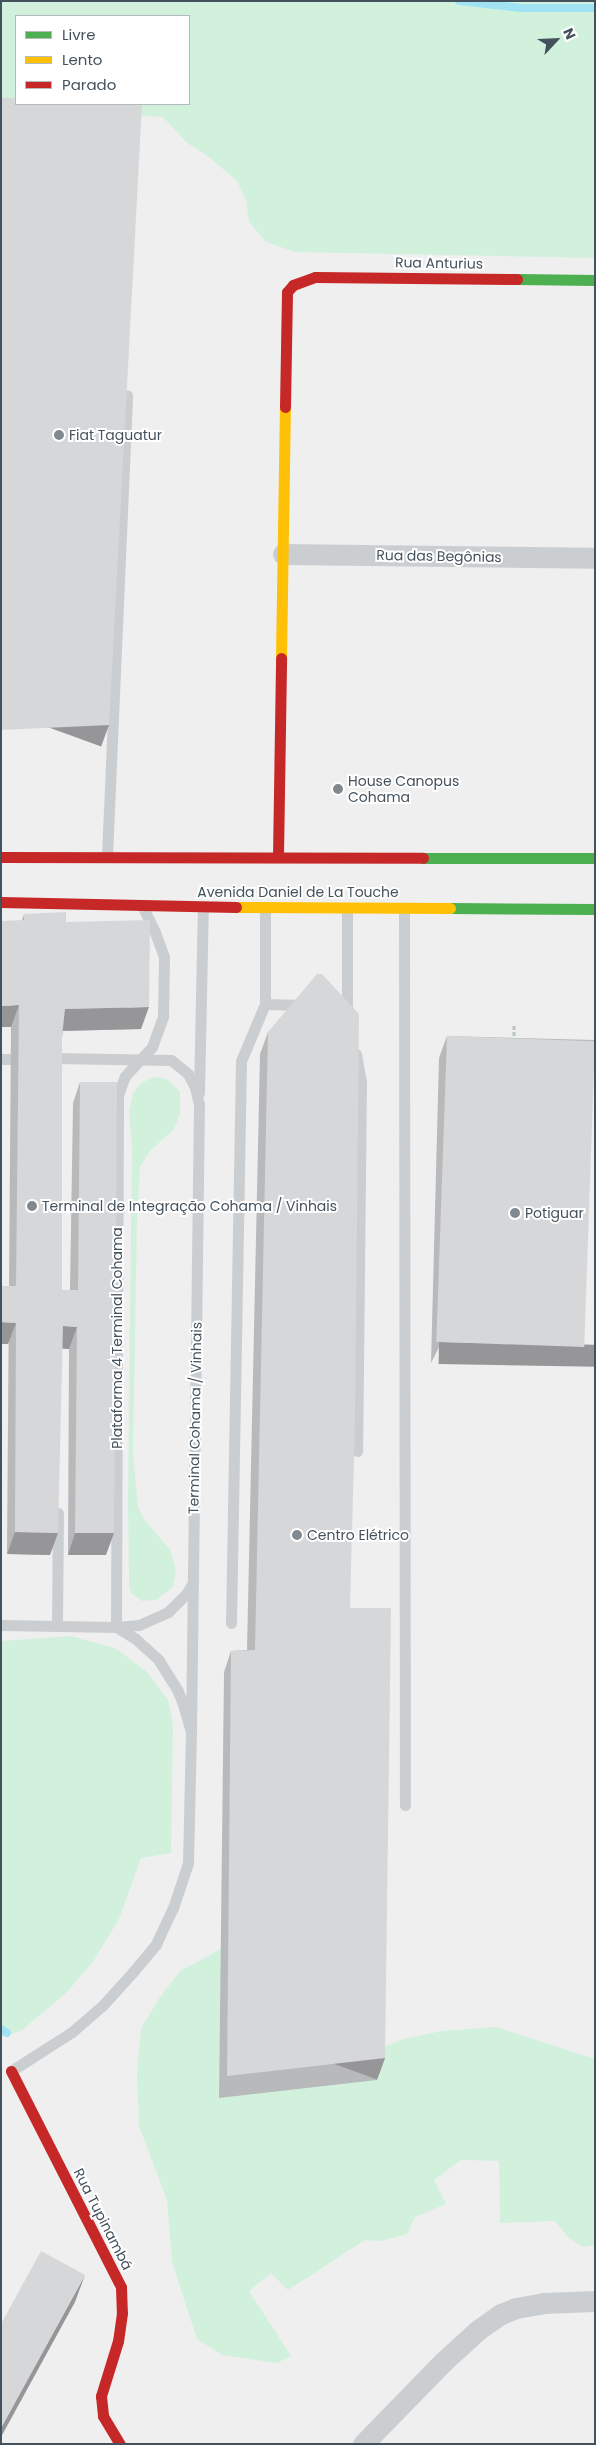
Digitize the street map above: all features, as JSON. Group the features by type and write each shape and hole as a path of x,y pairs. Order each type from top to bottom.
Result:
{"main road":[{"name":"Rua Anturius","path":"283,554 287,292 298,282 315,277 595,280"},
{"path":"278,856 283,554"},
{"path":"1,849 72,856"},
{"path":"1,857 595,858"},
{"name":"Avenida Daniel de La Touche","path":"1,902 203,907 595,909"},
{"path":"1,907 38,903"},
{"name":"Rua Tupinambá","path":"5,2074 121,2286 122,2313 118,2341 101,2396 103,2416 120,2444"}],"street":[{"name":"Rua das Begônias","path":"283,554 595,558"},
{"path":"363,2444 443,2362 478,2330 501,2314 516,2308 542,2303 595,2301"}],"lane":[{"path":"107,856 127,395"},
{"path":"142,906 155,932 164,957 163,1016 152,1047 143,1058"},
{"name":"Terminal Cohama / Vinhais","path":"5,2074 72,2032 97,2011 132,1974 156,1944 173,1908 188,1863 194,1580 203,907"},
{"path":"231,1623 241,1060 265,1004 265,907"},
{"path":"265,1004 348,1010 348,908"},
{"path":"404,908 405,1805"},
{"path":"354,1043 361,1082 357,1451"},
{"name":"Plataforma 4 Terminal Cohama","path":"116,1627 118,1095 125,1076 143,1058"},
{"name":"Terminal Cohama / Vinhais","path":"58,1062 165,1058 180,1065 192,1080 199,1104"},
{"path":"57,1626 58,1498"},
{"path":"1,1625 116,1627 139,1624 168,1612 187,1594 194,1580"},
{"path":"116,1627 147,1648 169,1674 178,1692 191,1732"}],"path":[{"path":"514,1023 514,1051"}],"green space":[{"path":"1,1 595,1 595,258 295,252 266,242 249,222 246,200 237,181 209,157 186,142 163,117 1,109"},
{"path":"154,1077 167,1079 180,1091 180,1114 174,1129 150,1151 140,1167 137,1219 133,1454 138,1507 145,1521 170,1549 176,1570 173,1587 156,1600 142,1601 131,1593 129,1583 128,1500 132,1150 129,1111 133,1093 141,1083"},
{"path":"71,1636 115,1648 146,1671 168,1700 173,1725 171,1853 141,1858 119,1919 93,1962 67,1992 21,2031 1,2037 1,1641"},
{"path":"221,1949 219,2098 378,2049 403,2039 442,2031 496,2027 595,2059 595,2245 583,2247 568,2237 555,2221 500,2223 499,2161 461,2160 434,2180 446,2204 415,2217 407,2234 381,2241 365,2240 288,2290 271,2273 249,2291 291,2356 277,2363 222,2355 197,2339 172,2262 167,2200 139,2126 137,2074 141,2028 160,1997 180,1971"}],"building":[{"name":"Fiat Taguatur","path":"1,98 15,98 15,105 142,105 109,725 1,730"},
{"name":"Terminal de Integração Cohama / Vinhais","path":"66,912 66,922 150,920 149,1007 65,1009 62,1037 62,1290 78,1290 80,1082 117,1082 114,1533 75,1533 77,1327 63,1326 58,1533 15,1532 16,1323 1,1322 1,1286 16,1286 19,1005 1,1006 1,921 24,920 24,914"},
{"name":"Centro Elétrico","path":"317,974 322,974 359,1014 355,1418 350,1608 391,1608 385,2058 227,2076 231,1651 255,1650 268,1032"},
{"name":"Potiguar","path":"447,1036 595,1041 584,1347 436,1342"},
{"path":"41,2251 85,2275 1,2428 1,2324"}],"waterway":[{"path":"459,1 521,8 595,8"},
{"path":"1,2029 7,2033"}],"traffic: fast":[{"path":"517,279 595,280"},
{"path":"423,858 595,858"},
{"path":"450,908 595,909"}],"traffic: slow":[{"path":"281,658 285,407"},
{"path":"236,907 450,908"}],"traffic: jam":[{"path":"285,407 287,292 293,285 315,277 517,279"},
{"path":"278,856 281,658"},
{"path":"1,857 423,858"},
{"path":"1,902 236,907"},
{"path":"11,2071 121,2287 122,2313 118,2341 101,2396 103,2416 120,2444"}],"place":[{"name":"Fiat Taguatur","path":"59,435"},
{"name":"House Canopus Cohama","path":"338,789"},
{"name":"Terminal de Integração Cohama / Vinhais","path":"32,1206"},
{"name":"Potiguar","path":"515,1213"},
{"name":"Centro Elétrico","path":"297,1535"}]}
